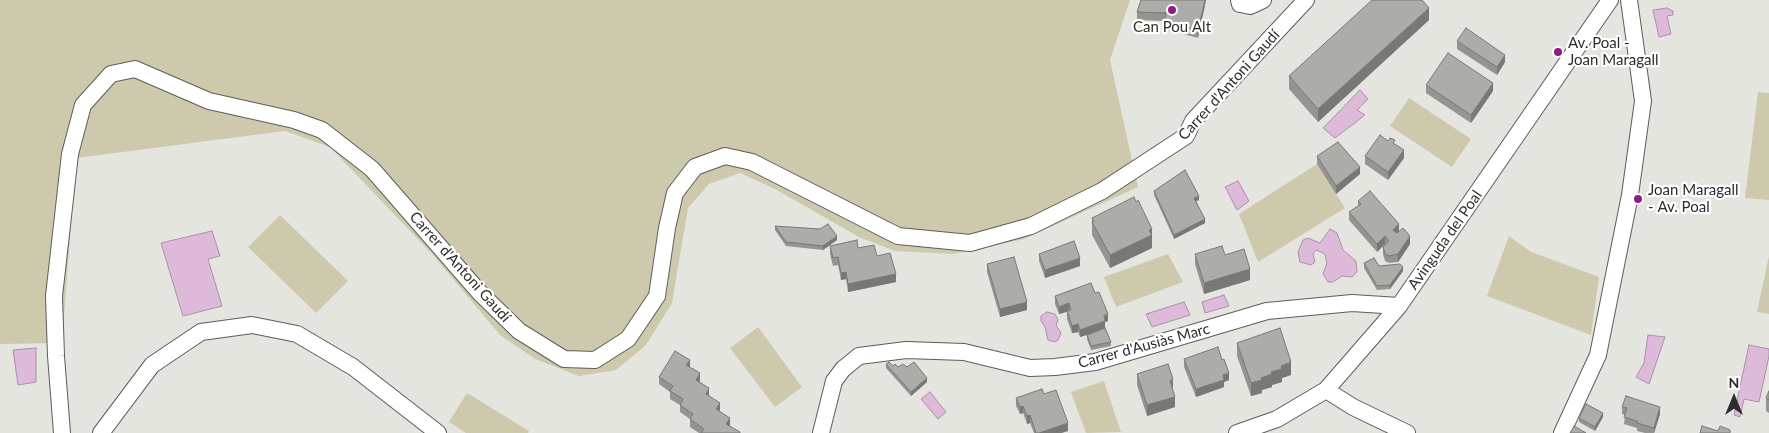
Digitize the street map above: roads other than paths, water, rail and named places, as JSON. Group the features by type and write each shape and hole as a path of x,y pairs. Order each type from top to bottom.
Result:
{"street":[{"path":"1239,0 1240,4 1250,6 1263,0"},
{"name":"Carrer d'Antoni Gaudí","path":"62,433 56,356 54,296 70,154 83,105 111,74 135,69 209,101 294,120 322,130 372,169 480,293 520,331 564,359 595,360 628,338 657,296 667,228 675,193 695,167 725,156 752,162 898,236 970,243 1031,226 1102,191 1186,136 1193,121 1306,0"},
{"name":"Avinguda del Poal","path":"1237,433 1277,419 1326,390 1399,306 1610,0"},
{"path":"1562,433 1598,355 1628,205 1643,100 1629,0"},
{"name":"Carrer d'Ausiàs Marc","path":"821,433 834,381 843,369 859,356 906,350 964,352 1030,368 1055,367 1095,362 1267,311 1352,303 1399,306"},
{"path":"101,433 152,365 201,332 252,325 296,334 353,367 438,433"},
{"path":"1326,390 1353,407 1407,433"}],"place":[{"name":"Can Pou Alt","path":"1172,10"},
{"name":"Av. Poal - Joan Maragall","path":"1558,52"},
{"name":"Joan Maragall - Av. Poal","path":"1638,199"}]}
